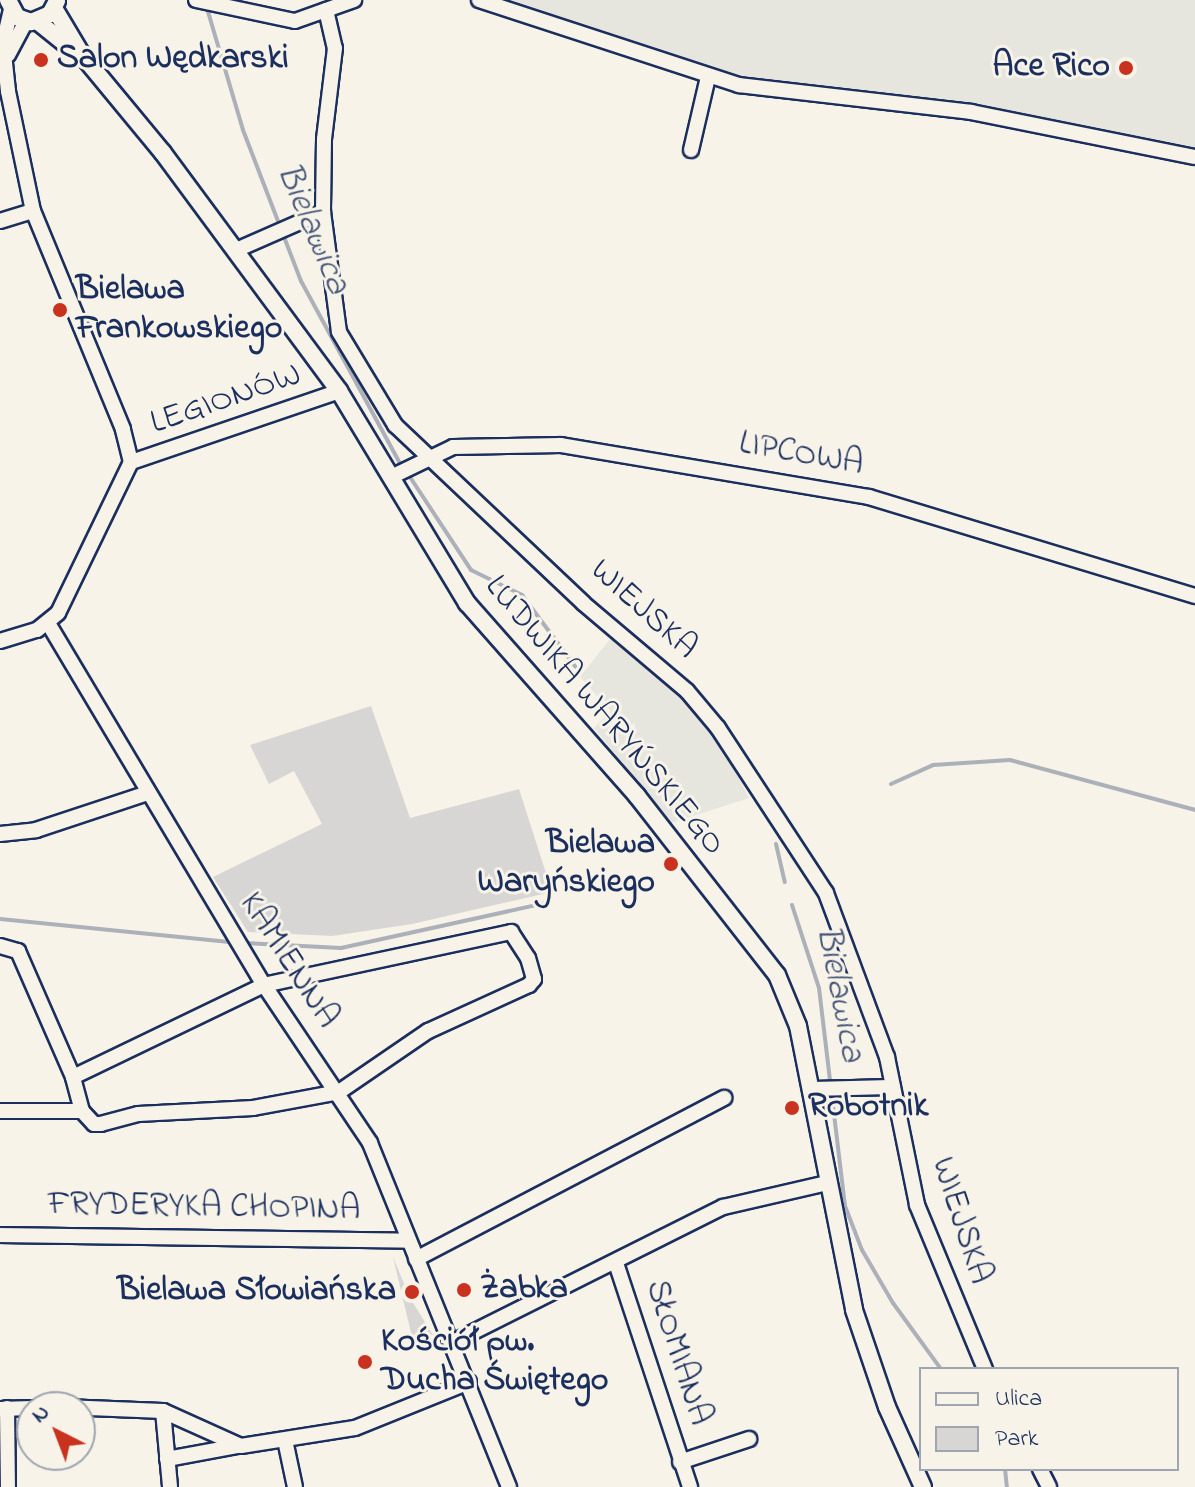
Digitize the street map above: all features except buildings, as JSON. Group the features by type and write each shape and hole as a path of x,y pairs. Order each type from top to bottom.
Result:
{"main road":[{"path":"31,21 57,3"},
{"name":"LUDWIKA WARYŃSKIEGO","path":"57,3 82,55 236,250 401,471 474,612 627,784 771,966 794,1012 827,1183 864,1343 923,1487"},
{"name":"LUDWIKA WARYŃSKIEGO","path":"6,16 31,21 82,55"}],"street":[{"path":"203,1 283,21 354,0"},
{"path":"479,0 708,77 762,90 1022,120 1195,157"},
{"name":"WIEJSKA","path":"326,10 335,48 324,139 323,212 339,332 395,425 583,603 653,658 718,728 826,893 886,1053 917,1205 984,1367"},
{"path":"0,641 48,623 66,597 131,462 123,429 33,211 6,63 6,16"},
{"path":"6,63 31,21"},
{"path":"691,150 708,77"},
{"path":"0,221 33,211"},
{"path":"236,250 282,227 323,212"},
{"name":"LEGIONÓW","path":"131,462 339,391"},
{"name":"LIPCOWA","path":"401,471 428,455 453,447 539,442 837,490 1195,596"},
{"name":"KAMIENNA","path":"48,623 225,920 255,964 264,985 339,1092 370,1143 407,1241 453,1342 509,1487"},
{"path":"0,834 36,830 148,793"},
{"path":"0,946 18,951 73,1077 82,1111 94,1124 138,1114 253,1108 339,1092 439,1024 529,985 534,979 528,958 511,932 264,985 73,1077"},
{"path":"810,1089 893,1087"},
{"path":"416,1259 724,1098"},
{"path":"0,1111 82,1111"},
{"path":"453,1342 737,1202 827,1183"},
{"name":"FRYDERYKA CHOPINA","path":"0,1235 407,1241"},
{"name":"SŁOMIANA","path":"616,1263 690,1487"},
{"path":"167,1459 383,1420 469,1382"},
{"path":"4,1408 8,1487"},
{"path":"96,1408 163,1411 241,1446"},
{"path":"163,1411 170,1487"},
{"name":"SŁOMIANA","path":"680,1462 749,1439"},
{"path":"285,1440 295,1487"}],"shaded area":[{"path":"482,0 1195,0 1195,157 855,99 762,98"},
{"path":"614,634 660,668 715,732 749,798 671,823 594,728 611,711 580,677"}],"green space":[{"path":"371,706 410,818 519,789 552,892 412,924 332,936 248,932 213,877 322,824 294,771 269,784 250,745"},
{"path":"393,1257 410,1298 433,1335 412,1337"}],"waterway":[{"name":"Bielawica","path":"206,5 243,130 301,281 401,465"},
{"name":"Bielawica","path":"408,474 471,570 522,595 575,666"},
{"path":"891,784 933,765 1010,760 1195,810"},
{"name":"Bielawica","path":"776,844 785,882"},
{"path":"245,943 341,948 545,903"},
{"name":"Bielawica","path":"792,905 819,988 845,1206 862,1250 893,1303 940,1367"},
{"path":"0,919 232,942"},
{"name":"Bielawica","path":"1005,1471 1007,1487"}],"place":[{"name":"Salon Wędkarski","path":"41,60"},
{"name":"Ace Rico","path":"1126,68"},
{"name":"Bielawa Frankowskiego","path":"60,310"},
{"name":"Bielawa Waryńskiego","path":"671,864"},
{"name":"Robotnik","path":"792,1108"},
{"name":"Żabka","path":"464,1290"},
{"name":"Bielawa Słowiańska","path":"412,1292"},
{"name":"Kościół pw. Ducha Świętego","path":"365,1362"}]}
